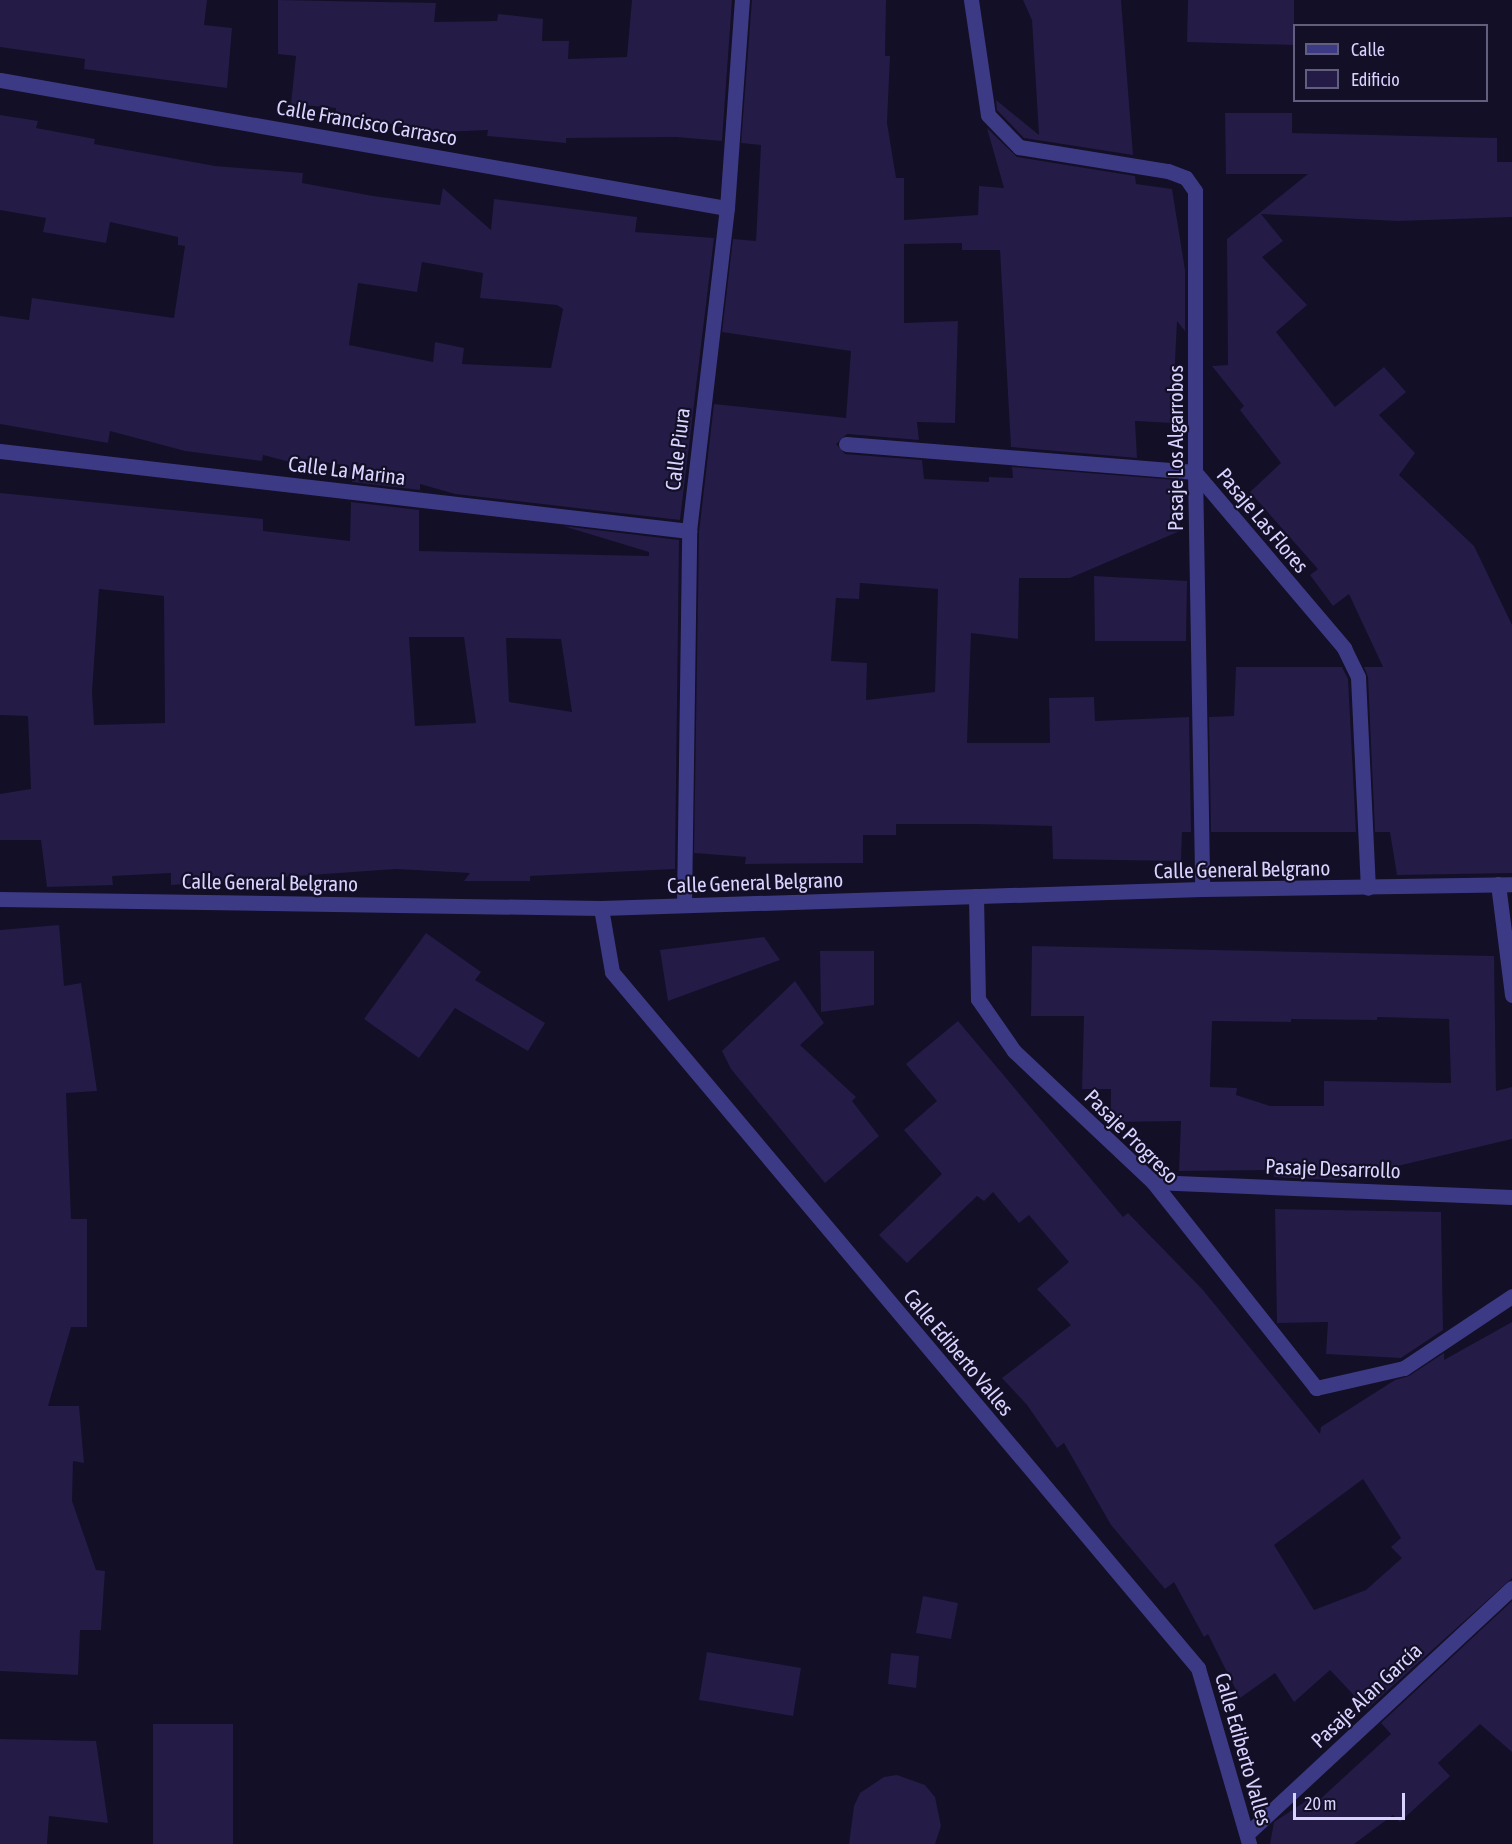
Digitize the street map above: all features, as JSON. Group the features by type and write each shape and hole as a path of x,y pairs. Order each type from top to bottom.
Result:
{"street":[{"name":"Calle Piura","path":"684,905 689,531 727,208 742,0"},
{"name":"Pasaje Los Algarrobos","path":"971,0 988,115 1019,147 1168,171 1185,178 1195,191 1195,472 1202,889"},
{"name":"Calle Francisco Carrasco","path":"0,80 727,208"},
{"name":"Pasaje Las Flores","path":"846,444 1195,472 1344,648 1358,677 1368,888"},
{"name":"Calle La Marina","path":"0,451 689,531"},
{"name":"Calle General Belgrano","path":"0,899 601,908 1202,889 1505,884"},
{"path":"1505,884 1512,995"},
{"name":"Pasaje Progreso","path":"976,896 978,999 1014,1051 1153,1182 1316,1388 1404,1368 1512,1296"},
{"name":"Calle Ediberto Valles","path":"601,908 612,972 1198,1668 1249,1838"},
{"name":"Pasaje Desarrollo","path":"1153,1182 1512,1197"},
{"name":"Pasaje Alan García","path":"1249,1838 1512,1588"}],"building":[{"path":"0,0 207,0 204,25 232,28 227,88 84,69 85,59 0,47"},
{"path":"278,0 436,3 434,22 497,21 498,14 543,19 542,41 569,41 568,59 627,57 632,0 732,0 722,141 676,137 566,138 566,143 487,136 488,130 419,133 385,122 335,119 336,108 291,104 296,56 278,54"},
{"path":"752,0 886,0 885,56 890,56 887,123 896,178 904,178 904,220 978,215 979,186 1004,188 987,128 1017,157 1135,176 1136,184 1172,189 1185,270 1185,331 1177,321 1172,423 1135,421 1137,458 1011,447 1000,250 962,250 962,243 904,244 904,323 958,321 955,423 917,422 919,440 847,434 836,444 845,454 922,460 924,479 989,482 989,477 1013,478 1012,467 1177,480 1180,531 1070,578 1019,578 1018,639 971,633 967,743 1050,743 1049,698 1094,697 1095,721 1189,717 1191,832 1182,832 1181,861 1053,859 1052,826 975,824 896,824 896,835 863,835 863,863 745,864 746,857 694,853 699,532 714,404 846,418 851,351 722,332 733,239 756,241 761,145 741,143","holes":["860,583 938,589 935,692 866,700 867,663 831,661 836,598 859,599"]},
{"path":"1023,0 1121,0 1133,155 1024,138 997,110 996,100 1039,135 1032,20"},
{"path":"1188,0 1294,0 1293,45 1187,42"},
{"path":"1225,113 1292,113 1292,133 1497,138 1497,162 1512,162 1512,217 1398,221 1261,214 1283,241 1262,257 1307,305 1276,332 1335,407 1384,367 1406,392 1379,415 1415,453 1399,475 1474,546 1512,625 1512,873 1397,875 1390,832 1375,832 1368,677 1364,667 1383,667 1349,594 1333,606 1310,575 1318,569 1250,492 1281,463 1240,410 1244,406 1212,366 1228,365 1227,239 1308,174 1226,174"},
{"path":"0,115 38,121 36,128 95,139 94,144 215,166 303,173 302,183 373,196 440,205 443,188 491,230 494,199 637,217 635,232 714,238 680,520 455,494 420,484 420,490 352,482 352,478 347,477 349,466 291,457 290,462 263,455 262,461 185,451 110,431 108,443 0,424 0,316 29,320 32,298 174,318 185,246 178,245 178,237 110,222 106,243 43,232 46,218 0,210","holes":["422,262 483,273 480,298 557,305 563,309 551,368 462,364 464,348 435,342 433,362 349,345 358,283 417,292"]},
{"path":"0,493 263,519 263,531 350,541 351,502 419,510 419,551 649,556 649,552 563,526 679,540 675,869 530,876 530,881 464,881 470,873 396,869 171,885 171,873 112,876 113,885 47,887 41,840 0,840 0,794 31,789 28,716 0,715","holes":["99,589 164,596 165,723 94,725 92,692","409,637 464,637 476,723 415,726","506,638 561,639 572,712 509,702"]},
{"path":"1094,576 1187,581 1186,641 1095,641"},
{"path":"1236,667 1342,667 1348,679 1356,832 1211,832 1209,717 1234,716"},
{"path":"59,925 64,986 81,983 97,1091 66,1093 71,1219 87,1219 87,1327 71,1327 48,1406 79,1406 84,1463 73,1461 72,1501 96,1570 105,1571 101,1630 80,1630 78,1675 0,1671 0,930"},
{"path":"426,933 481,972 475,980 545,1023 528,1051 455,1008 419,1058 364,1019"},
{"path":"764,937 780,960 668,1001 660,950"},
{"path":"1032,946 1494,956 1496,1091 1512,1087 1512,1139 1338,1180 1274,1177 1274,1170 1179,1171 1181,1121 1111,1122 1111,1089 1082,1089 1084,1016 1031,1016","holes":["1377,1017 1449,1019 1451,1083 1324,1081 1324,1106 1270,1106 1236,1095 1237,1088 1210,1087 1212,1021 1377,1020"]},
{"path":"820,951 874,951 874,1005 821,1012"},
{"path":"795,981 824,1023 800,1045 856,1097 852,1101 879,1136 825,1183 731,1069 722,1051"},
{"path":"958,1021 1123,1217 1128,1213 1203,1290 1320,1434 1321,1427 1395,1380 1409,1376 1444,1353 1444,1360 1512,1322 1512,1578 1367,1709 1330,1670 1294,1702 1275,1673 1240,1698 1208,1634 1204,1637 1174,1582 1165,1589 1111,1525 1064,1443 1057,1448 1027,1405 1002,1378 1071,1325 1037,1289 1069,1262 1029,1215 1019,1223 993,1192 984,1201 977,1196 907,1263 879,1235 942,1174 904,1130 937,1101 906,1064","holes":["1363,1479 1401,1538 1391,1547 1402,1558 1366,1590 1314,1610 1274,1545"]},
{"path":"1275,1209 1441,1212 1443,1330 1401,1358 1326,1354 1328,1322 1277,1323"},
{"path":"923,1596 958,1603 951,1639 916,1633"},
{"path":"1512,1601 1512,1752 1480,1724 1438,1763 1450,1776 1400,1822 1393,1815 1354,1844 1270,1844 1274,1822 1312,1797 1316,1803 1391,1734 1381,1723"},
{"path":"707,1652 801,1668 793,1716 699,1700"},
{"path":"891,1653 919,1656 916,1688 888,1684"},
{"path":"153,1724 233,1724 233,1844 153,1844"},
{"path":"0,1739 96,1741 108,1823 49,1816 47,1844 0,1844"},
{"path":"897,1775 925,1785 935,1797 941,1826 935,1844 849,1844 854,1806 860,1793 884,1777"}]}
